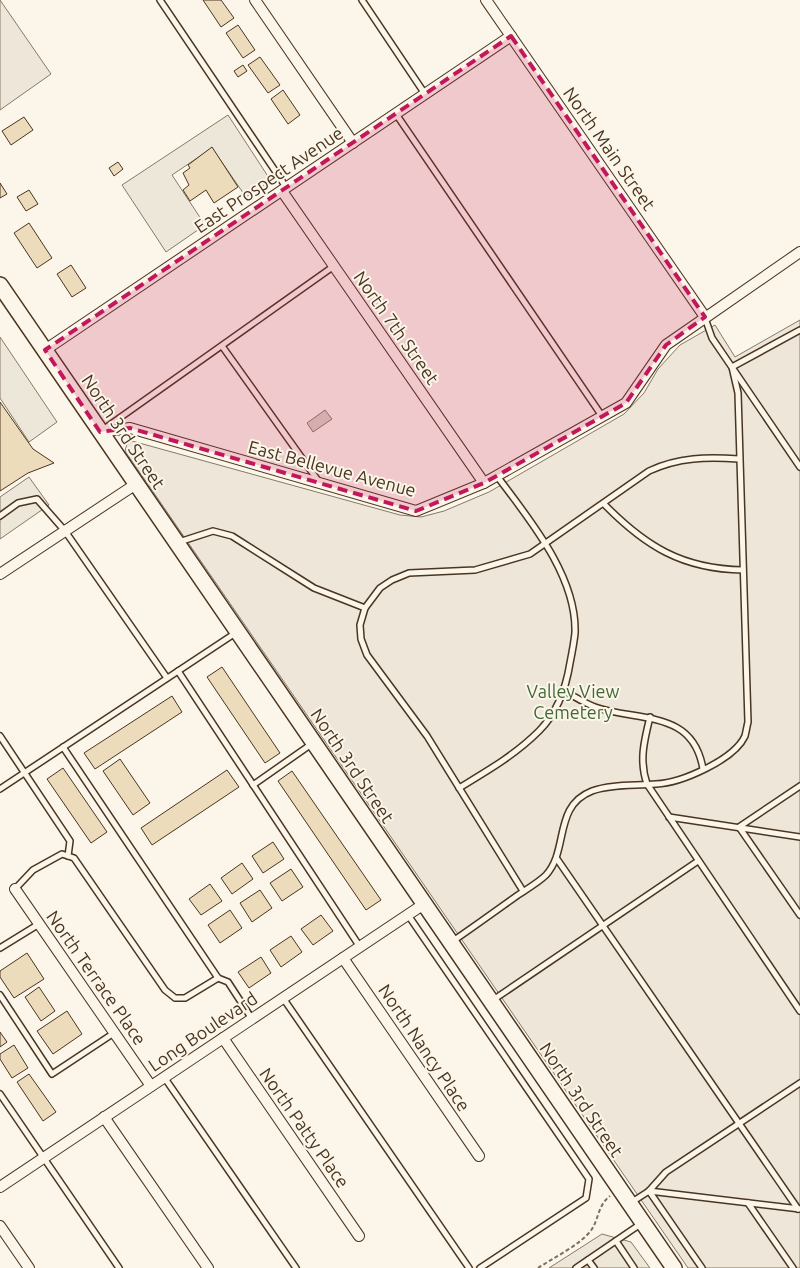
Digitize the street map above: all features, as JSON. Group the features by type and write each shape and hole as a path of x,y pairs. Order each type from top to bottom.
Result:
{"main road":[{"name":"North 3rd Street","path":"0,285 674,1268"}],"street":[{"path":"255,0 353,143"},
{"name":"North Main Street","path":"486,0 705,317"},
{"name":"East Prospect Avenue","path":"45,350 511,36"},
{"name":"North 7th Street","path":"284,189 334,266 484,483"},
{"name":"East Bellevue Avenue","path":"100,432 130,428 416,511 484,483 626,403 666,345 800,252"},
{"path":"0,574 136,484"},
{"name":"North Terrace Place","path":"15,889 151,1086"},
{"name":"Long Boulevard","path":"0,1187 424,904"},
{"name":"North Nancy Place","path":"343,958 478,1156"},
{"name":"North Patty Place","path":"223,1038 359,1236"},
{"path":"104,1117 208,1268"},
{"path":"0,1226 29,1268"}],"lane":[{"path":"160,0 284,189"},
{"path":"362,0 425,94"},
{"path":"396,114 602,416"},
{"path":"100,432 334,266"},
{"path":"705,317 712,338 800,466"},
{"path":"732,367 800,330"},
{"path":"222,346 321,484"},
{"path":"451,943 546,875 556,859 564,820 574,804 592,791 679,780 703,770 733,751 744,738 748,722 738,393 732,367"},
{"path":"524,891 427,736 367,656 361,639 360,625 365,608 380,588 392,580 409,573 476,570 530,554 649,471 668,463 685,459 739,459"},
{"path":"459,788 520,748 540,729 564,691 575,632 573,612 560,570 546,544 497,476"},
{"path":"0,516 18,502 36,500 65,531 167,678"},
{"path":"604,504 638,537 674,557 715,570 743,570"},
{"path":"176,543 213,531 232,536 314,588 365,608"},
{"path":"0,789 237,632"},
{"path":"178,671 360,947"},
{"path":"564,691 596,707 668,722 686,736 700,754 703,770"},
{"path":"650,717 642,756 643,771 647,784 800,1011"},
{"path":"0,736 70,841 68,856"},
{"path":"252,785 313,743"},
{"path":"63,747 218,978 228,982 252,1018"},
{"path":"740,826 800,786"},
{"path":"669,817 740,826 800,837"},
{"path":"740,826 800,915"},
{"path":"15,889 33,870 62,854 74,858 165,990 175,998 186,998 218,978"},
{"path":"556,859 738,1124 799,1209"},
{"path":"491,1001 698,861"},
{"path":"408,914 589,1180 586,1198 480,1268"},
{"path":"0,948 39,924"},
{"path":"0,995 52,1074 114,1033"},
{"path":"283,998 469,1268"},
{"path":"164,1077 296,1268"},
{"path":"629,1203 649,1191 666,1172 800,1083"},
{"path":"0,1094 119,1268"},
{"path":"649,1191 799,1209"},
{"path":"649,1191 702,1268"},
{"path":"748,1203 794,1268"},
{"path":"576,1268 643,1223"},
{"path":"616,1241 634,1268"},
{"path":"588,1260 594,1268"}],"path":[{"path":"538,1268 585,1236 592,1228 602,1204 612,1194"}],"highlighted area":[{"path":"511,36 705,317 666,345 626,403 484,483 416,511 130,428 100,432 45,350"}],"green space":[{"path":"0,0 51,74 0,110"},
{"name":"Valley View Cemetery","path":"800,320 800,1268 688,1268 125,451 127,444 132,441 400,515 421,517 444,511 489,492 624,414 644,393 658,369 680,345 715,325 735,357"}],"shaded area":[{"path":"228,115 271,181 246,197 212,148 172,175 205,225 166,252 122,185"},
{"path":"0,337 57,422 29,442 0,398"},
{"path":"325,410 332,419 313,432 307,423"},
{"path":"29,477 49,505 0,539 0,497"},
{"path":"602,1234 631,1242 650,1268 549,1268"}],"building":[{"path":"203,0 221,0 234,18 221,27"},
{"path":"238,25 255,50 243,58 226,33"},
{"path":"260,57 280,85 268,93 248,65"},
{"path":"243,65 247,71 238,77 234,71"},
{"path":"283,90 300,115 288,124 271,99"},
{"path":"24,117 33,130 11,145 2,131"},
{"path":"212,147 238,187 214,203 206,190 190,201 183,190 189,185 183,173 190,168 188,165"},
{"path":"118,162 123,169 114,176 109,168"},
{"path":"0,183 7,194 0,198"},
{"path":"29,190 38,204 26,211 17,197"},
{"path":"29,223 52,258 37,268 14,233"},
{"path":"71,265 86,288 72,297 57,274"},
{"path":"0,402 33,449 54,463 28,473 0,491"},
{"path":"222,667 280,753 265,763 207,677"},
{"path":"172,696 182,712 95,769 84,753"},
{"path":"120,759 150,803 133,815 103,771"},
{"path":"63,768 107,832 91,843 47,779"},
{"path":"227,770 239,787 152,845 141,828"},
{"path":"292,771 381,900 366,910 278,781"},
{"path":"273,842 284,859 263,873 252,856"},
{"path":"242,863 253,879 232,894 221,878"},
{"path":"291,869 303,887 282,901 270,883"},
{"path":"210,884 222,901 201,915 189,899"},
{"path":"260,890 272,908 252,922 240,903"},
{"path":"230,910 242,928 220,943 208,925"},
{"path":"321,915 333,931 313,945 301,929"},
{"path":"291,936 302,952 281,967 270,950"},
{"path":"27,953 44,979 14,998 0,977 0,971"},
{"path":"261,957 271,973 249,988 238,972"},
{"path":"39,987 55,1011 41,1021 25,997"},
{"path":"67,1011 82,1034 53,1054 37,1031"},
{"path":"0,1032 7,1042 0,1047"},
{"path":"14,1045 28,1068 12,1078 0,1059 0,1054"},
{"path":"29,1074 56,1112 43,1121 17,1082"}]}
